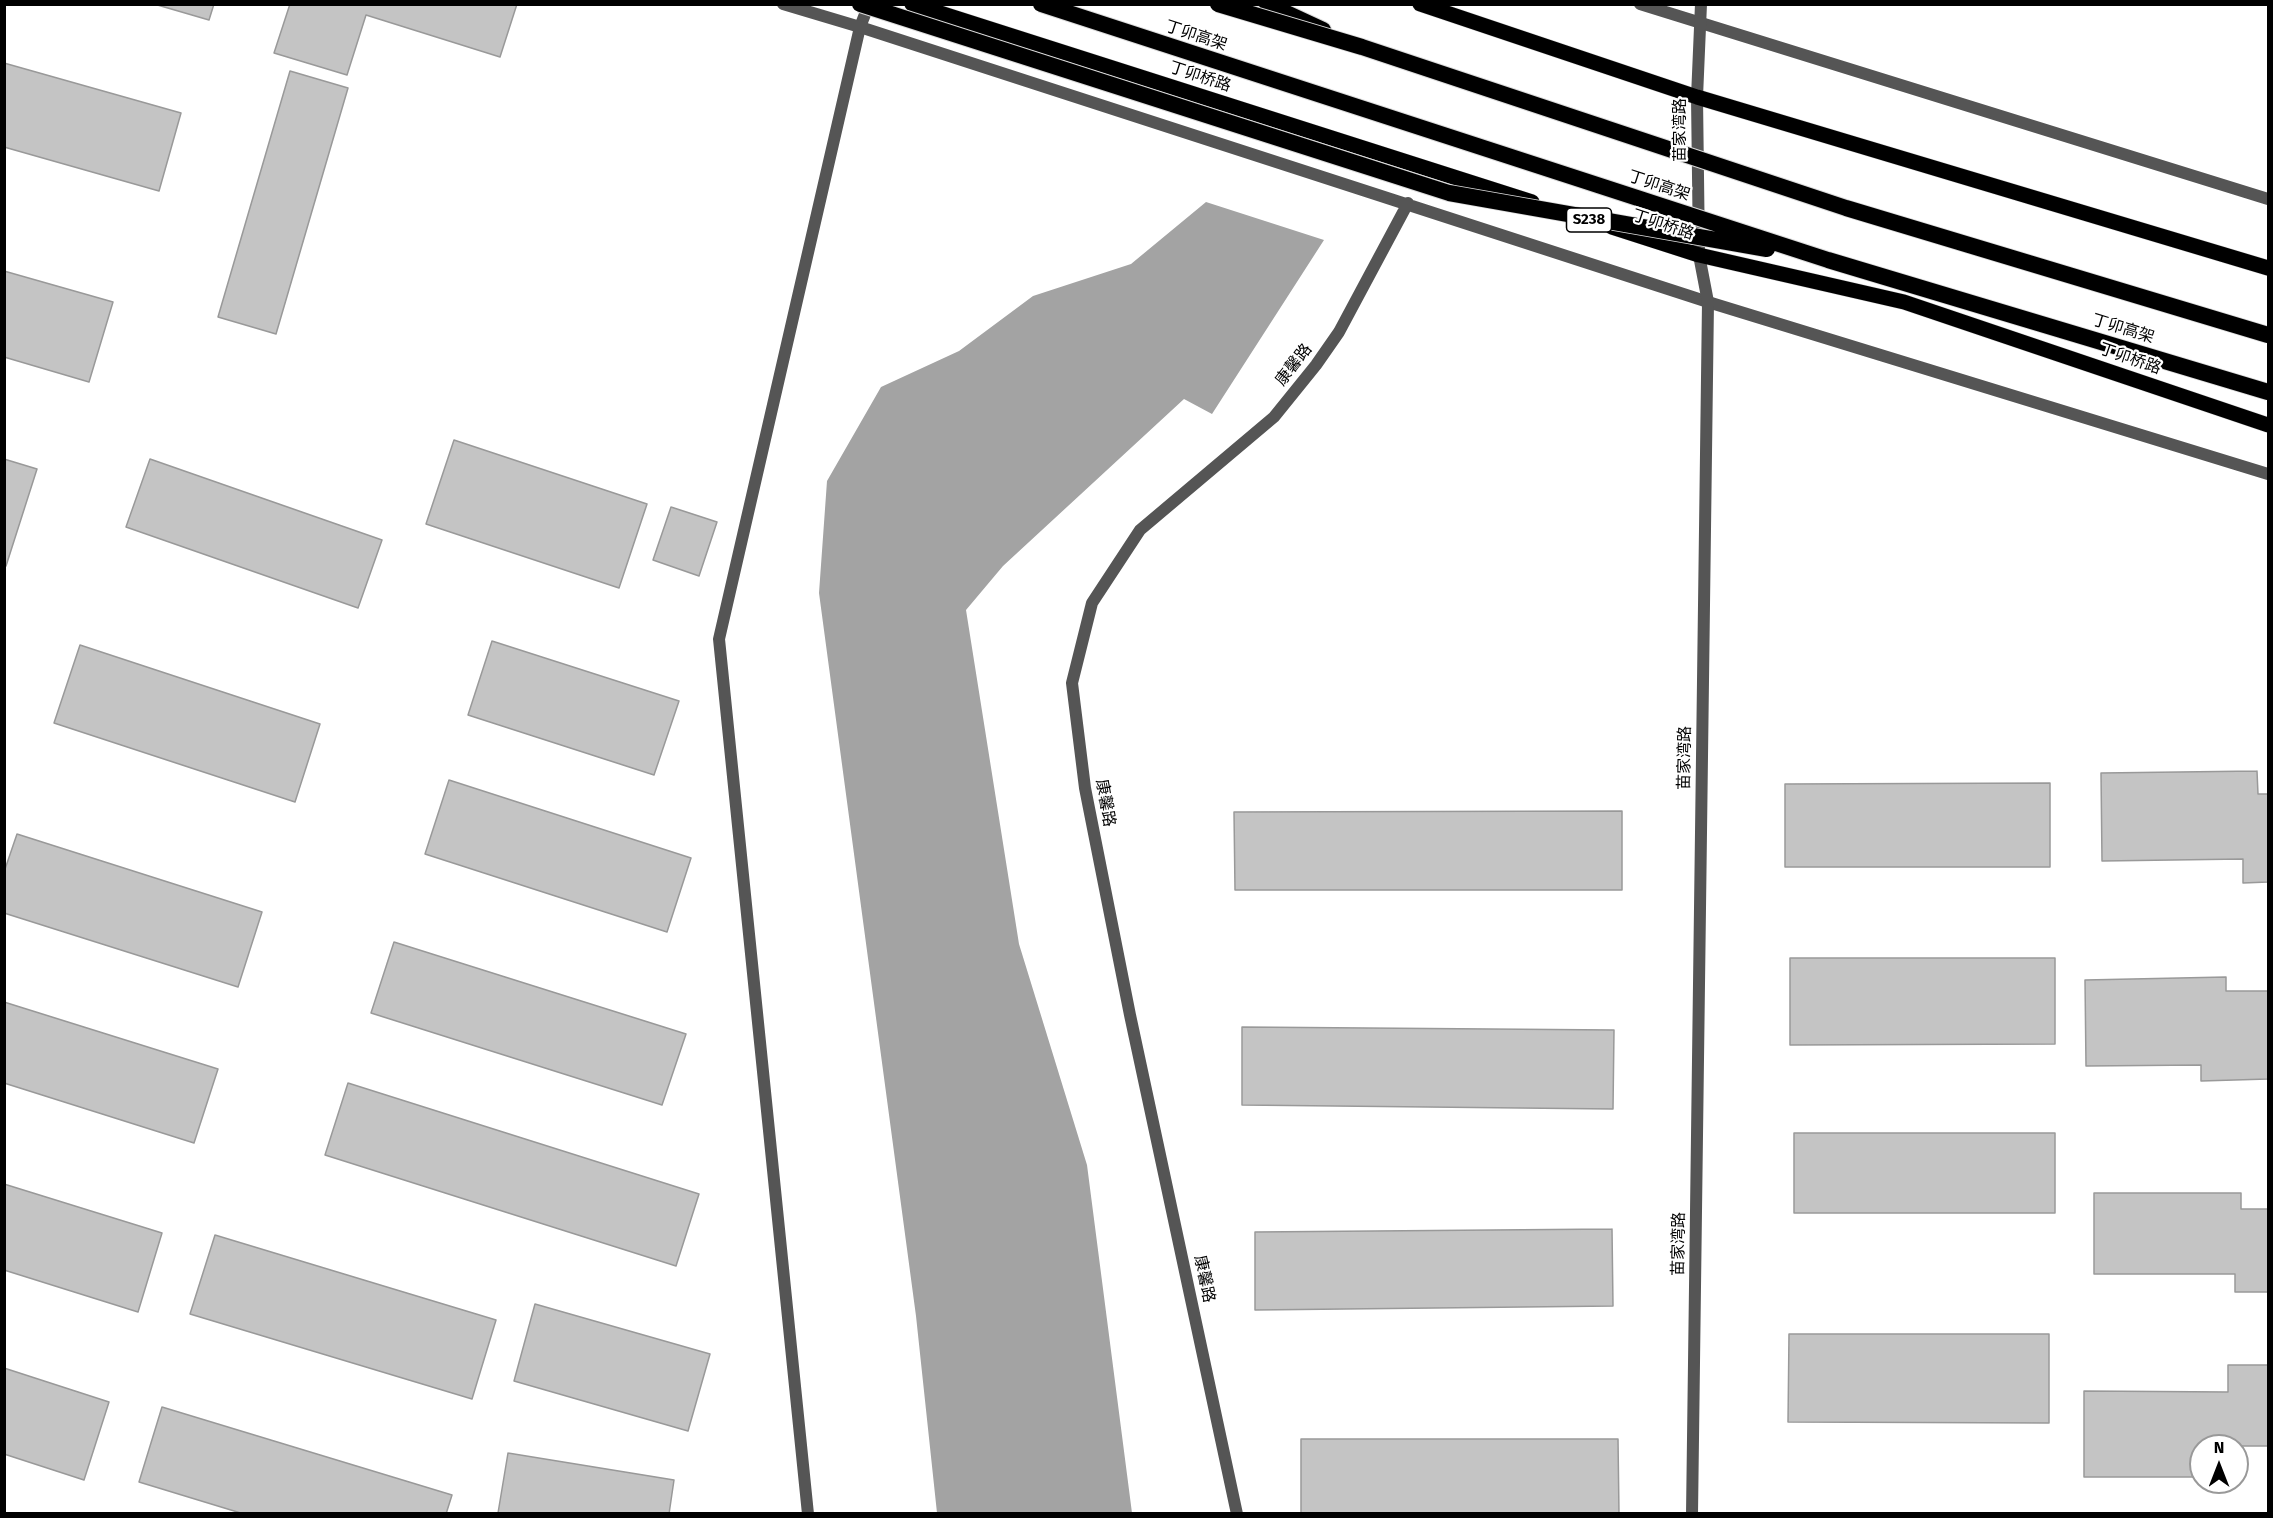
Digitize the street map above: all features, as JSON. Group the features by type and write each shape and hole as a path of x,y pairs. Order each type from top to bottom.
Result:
{"highway":[{"path":"860,4 1449,193 1828,260"},
{"name":"丁卯高架","path":"1041,4 1828,260 2268,392"},
{"path":"1218,4 1362,47 1846,208 2268,335"},
{"path":"1267,4 1362,47"}],"main road":[{"name":"丁卯桥路","path":"912,4 1699,255 1904,302 2268,425"},
{"path":"1420,4 1697,97 2268,268"}],"street":[{"path":"783,4 1408,203 1708,302 2268,474"},
{"path":"808,1514 719,639 860,27 869,4"},
{"path":"1640,4 2268,199"},
{"name":"苗家湾路","path":"1692,1514 1708,302 1699,255 1697,97 1701,4"},
{"name":"康馨路","path":"1237,1514 1087,799 1072,683 1092,603 1140,530 1274,417 1316,365 1360,296 1408,203"}],"shaded area":[{"path":"1206,202 1324,240 1212,414 1184,399 1003,566 966,610 1019,944 1087,1165 1132,1513 937,1513 916,1316 819,593 827,481 881,387 959,351 1033,296 1131,264"}],"building":[{"path":"154,4 214,4 209,20"},
{"path":"290,4 517,4 500,57 366,15 347,75 274,53"},
{"path":"4,63 181,113 159,191 4,147"},
{"path":"290,71 348,88 276,334 218,317"},
{"path":"4,271 113,302 89,382 4,357"},
{"path":"454,440 647,504 619,588 426,524"},
{"path":"4,459 37,469 6,566 4,566"},
{"path":"150,459 382,540 358,608 126,527"},
{"path":"671,507 717,522 699,576 653,560"},
{"path":"492,641 679,701 654,775 468,715"},
{"path":"80,645 320,724 295,802 54,723"},
{"path":"2257,771 2258,794 2268,794 2268,882 2243,883 2243,859 2102,861 2101,773"},
{"path":"449,780 691,858 667,932 425,854"},
{"path":"2050,783 2050,867 1785,867 1785,784"},
{"path":"1622,811 1622,890 1235,890 1234,812"},
{"path":"17,834 262,912 238,987 4,913 4,872"},
{"path":"394,942 686,1034 662,1105 371,1013"},
{"path":"1790,958 2055,958 2055,1044 1790,1045"},
{"path":"2226,977 2226,991 2268,991 2268,1079 2201,1081 2201,1065 2086,1066 2085,980"},
{"path":"4,1002 218,1069 194,1143 4,1083"},
{"path":"1242,1027 1614,1030 1613,1109 1242,1105"},
{"path":"348,1083 699,1194 676,1266 325,1155"},
{"path":"1794,1133 2055,1133 2055,1213 1794,1213"},
{"path":"4,1184 162,1233 138,1312 4,1270"},
{"path":"2094,1193 2241,1193 2241,1209 2268,1209 2268,1292 2235,1292 2235,1274 2094,1274"},
{"path":"1612,1229 1613,1306 1255,1310 1255,1232"},
{"path":"215,1235 496,1320 472,1399 190,1314"},
{"path":"535,1304 710,1354 688,1431 514,1381"},
{"path":"1789,1334 2049,1334 2049,1423 1788,1422"},
{"path":"2228,1365 2268,1365 2268,1446 2249,1446 2249,1434 2189,1434 2189,1477 2084,1477 2084,1391 2228,1392"},
{"path":"4,1368 109,1402 84,1480 4,1454"},
{"path":"162,1407 452,1495 446,1514 244,1514 139,1482"},
{"path":"1301,1439 1618,1439 1619,1514 1301,1514"},
{"path":"508,1453 674,1480 669,1514 498,1513"}]}
